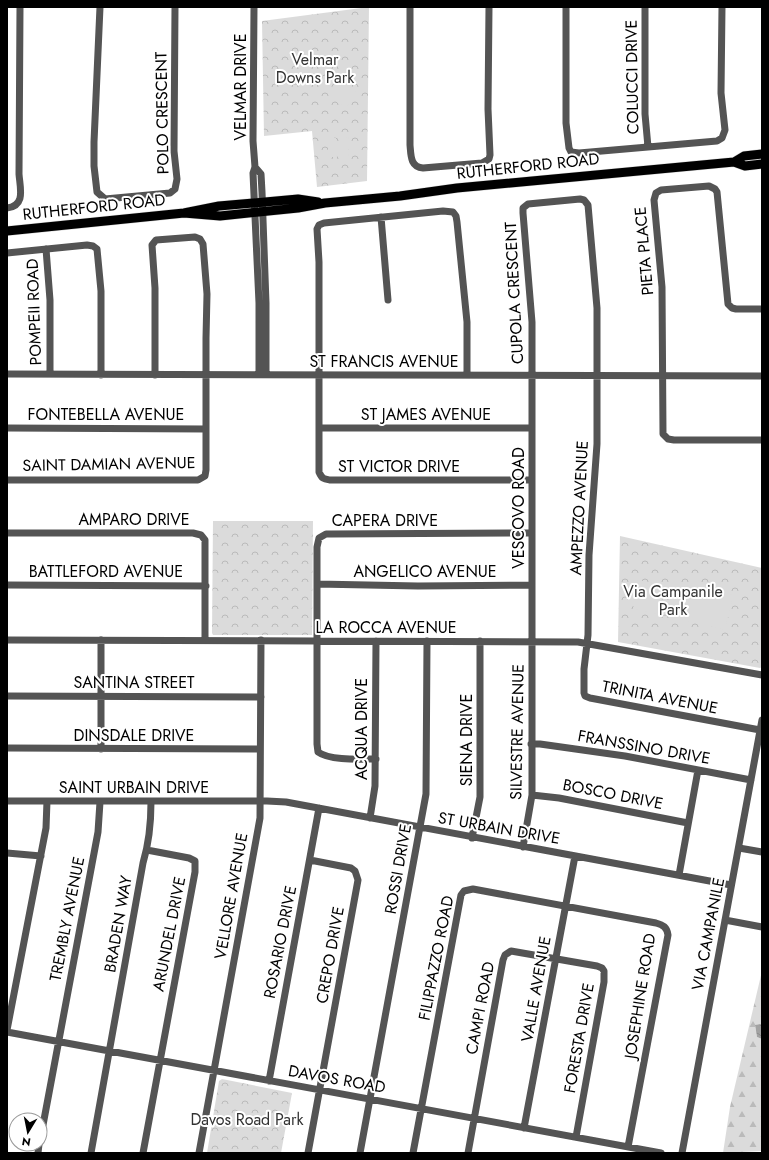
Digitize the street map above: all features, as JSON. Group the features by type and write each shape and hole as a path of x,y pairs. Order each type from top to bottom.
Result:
{"main road":[{"name":"RUTHERFORD ROAD","path":"7,231 184,213 219,206 298,208 325,203 465,188 734,162 744,156 762,154"},
{"name":"RUTHERFORD ROAD","path":"734,162 745,166 762,164"}],"street":[{"path":"7,208 13,208 18,204 20,199 20,7"},
{"name":"POLO CRESCENT","path":"100,7 94,166 97,192 105,199 170,193 176,189 177,179 174,151 175,7"},
{"name":"VELMAR DRIVE","path":"254,7 253,141 256,167 261,174 259,207 259,303 263,375"},
{"path":"410,7 410,145 414,166 423,168 482,163 489,159 489,7"},
{"path":"566,7 566,123 569,148 571,152 579,154 720,140 724,134 721,93 722,7"},
{"name":"COLUCCI DRIVE","path":"645,7 645,114 648,147"},
{"name":"PIETA PLACE","path":"662,376 662,287 654,200 658,191 709,186 715,189 718,197 728,304 732,308 736,309 762,309"},
{"name":"CUPOLA CRESCENT","path":"532,376 532,308 524,208 528,204 576,199 584,200 588,205 597,308 597,376"},
{"path":"388,300 381,217 448,211 454,212 456,216 467,322 467,375"},
{"name":"ST VICTOR DRIVE","path":"381,217 324,223 319,225 318,229 319,472 321,477 324,480 532,480"},
{"name":"SAINT DAMIAN AVENUE","path":"7,480 198,480 205,476 207,294 203,244 200,239 195,237 156,240 152,245 155,288 155,375"},
{"path":"7,253 87,245 93,246 97,249 101,291 101,375"},
{"name":"POMPEII ROAD","path":"46,249 50,300 50,374"},
{"name":"ST FRANCIS AVENUE","path":"7,374 762,376"},
{"name":"VESCOVO ROAD","path":"532,376 532,641"},
{"name":"AMPEZZO AVENUE","path":"588,643 589,555 597,444 597,376"},
{"path":"662,376 663,434 668,440 762,440"},
{"name":"FONTEBELLA AVENUE","path":"7,428 206,429"},
{"name":"ST JAMES AVENUE","path":"319,428 532,428"},
{"name":"AMPARO DRIVE","path":"7,533 193,533 201,535 205,540 205,640"},
{"name":"CAPERA DRIVE","path":"376,759 346,759 325,755 318,752 318,541 326,534 532,534"},
{"name":"ANGELICO AVENUE","path":"317,584 418,586 532,584"},
{"name":"BATTLEFORD AVENUE","path":"7,585 206,586"},
{"name":"LA ROCCA AVENUE","path":"7,640 532,641 588,643 762,675"},
{"path":"101,640 101,749"},
{"name":"VELLORE AVENUE","path":"199,1153 260,818 261,640"},
{"name":"ACQUA DRIVE","path":"370,818 376,786 376,641"},
{"name":"ROSSI DRIVE","path":"360,1153 426,794 427,641"},
{"name":"SIENA DRIVE","path":"472,838 480,797 480,641"},
{"name":"SILVESTRE AVENUE","path":"523,847 532,795 532,641"},
{"name":"TRINITA AVENUE","path":"588,643 584,676 585,696 760,730"},
{"name":"SANTINA STREET","path":"7,696 261,696"},
{"name":"VIA CAMPANILE","path":"682,1153 762,720"},
{"name":"FRANSSINO DRIVE","path":"531,744 625,756 751,780"},
{"name":"DINSDALE DRIVE","path":"7,748 260,748"},
{"path":"679,875 698,770"},
{"name":"BOSCO DRIVE","path":"532,795 559,798 688,823"},
{"name":"SAINT URBAIN DRIVE","path":"7,801 260,801"},
{"path":"7,1031 47,823 47,801"},
{"name":"ST URBAIN DRIVE","path":"260,801 286,802 472,838 732,885"},
{"name":"TREMBLY AVENUE","path":"46,1112 98,832 100,802"},
{"name":"BRADEN WAY","path":"91,1153 143,863 151,827 151,802"},
{"name":"ROSARIO DRIVE","path":"268,1081 319,808"},
{"path":"738,848 762,852"},
{"name":"ARUNDEL DRIVE","path":"147,850 189,858 195,861 195,872 161,1061"},
{"path":"7,853 41,856"},
{"name":"VALLE AVENUE","path":"524,1128 575,856"},
{"name":"CREPO DRIVE","path":"308,1153 358,880 355,871 351,868 310,860"},
{"name":"FILIPPAZZO ROAD","path":"421,1109 461,895 468,889 473,889 565,906"},
{"name":"JOSEPHINE ROAD","path":"565,906 656,923 662,925 668,932 628,1147"},
{"path":"725,920 762,926"},
{"name":"CAMPI ROAD","path":"468,1153 505,955 511,951 555,958"},
{"name":"FORESTA DRIVE","path":"555,958 597,966 602,968 605,975 576,1137"},
{"name":"DAVOS ROAD","path":"7,1031 58,1042 661,1153"},
{"path":"144,1153 161,1061"},
{"path":"413,1153 421,1109"}],"green space":[{"name":"Velmar Downs Park","path":"369,7 367,181 317,187 312,131 264,136 262,21"},
{"path":"343,80 352,86 357,96 354,101 347,105 340,104 330,93 334,84"},
{"path":"348,137 349,156 340,157 340,138"},
{"path":"328,138 336,138 337,157 328,157"},
{"path":"213,521 313,521 312,635 213,635"},
{"name":"Via Campanile Park","path":"620,536 762,568 762,667 760,668 618,642"},
{"path":"638,580 664,585 659,614 633,609"},
{"path":"687,585 733,595 725,630 679,619"},
{"path":"762,971 762,1024 755,1026 757,1037 762,1039 762,1151 723,1153 730,1107"},
{"name":"Davos Road Park","path":"222,1079 292,1093 281,1153 207,1153 219,1081"}],"water":[{"path":"762,1024 762,1039 757,1037 755,1025"}]}
